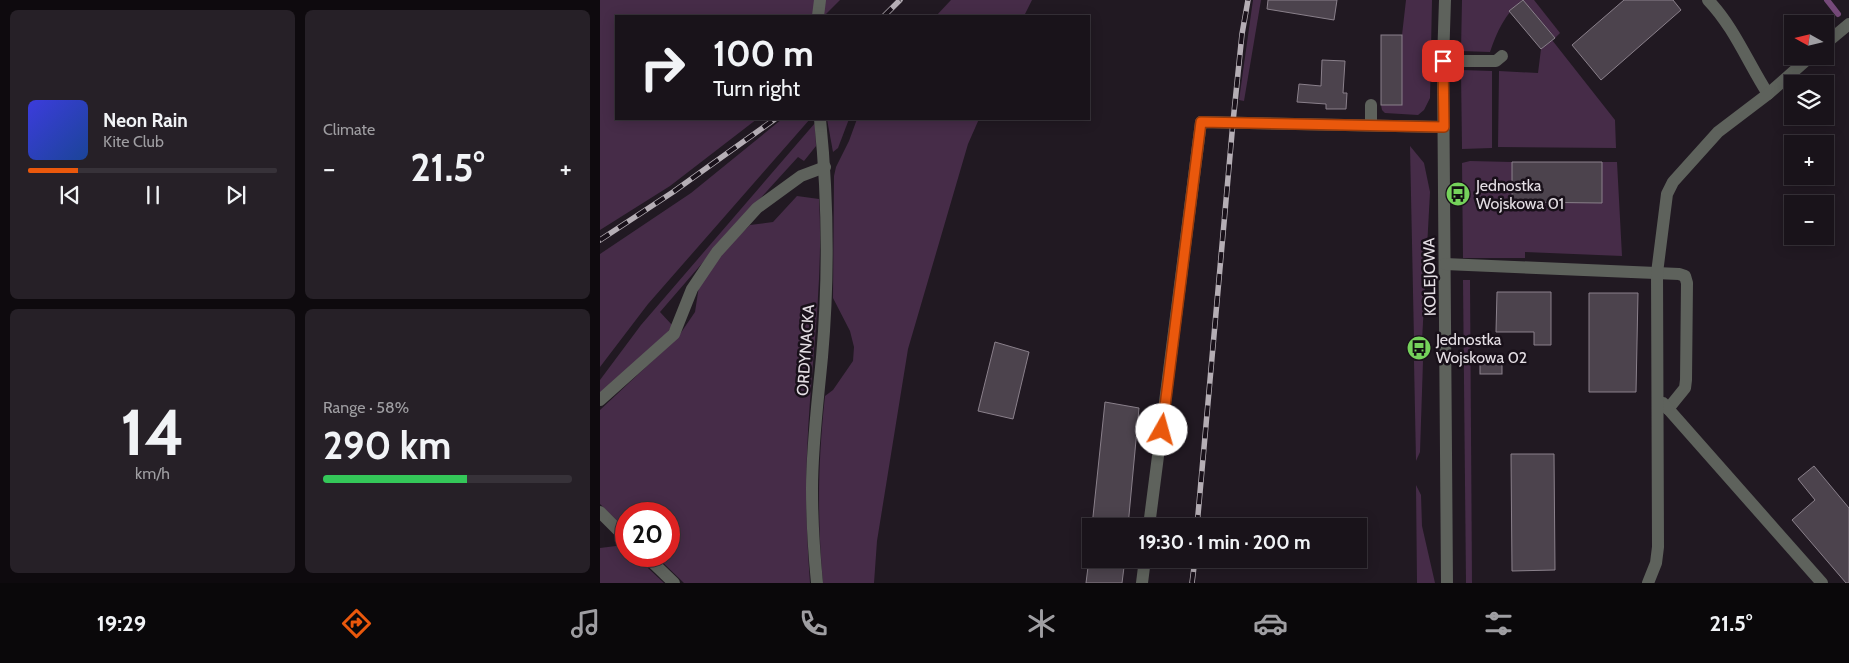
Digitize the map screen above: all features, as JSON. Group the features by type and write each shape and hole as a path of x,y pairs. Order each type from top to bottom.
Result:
{"street":[{"path":"818,15 820,0"},
{"name":"KOLEJOWA","path":"1446,0 1443,61 1446,583"},
{"path":"1708,0 1723,16 1749,65 1768,94"},
{"path":"1834,36 1849,24"},
{"path":"1443,61 1496,61 1502,56"},
{"path":"1648,583 1656,563 1658,547 1657,272 1663,212 1667,194 1673,182 1718,132 1768,94 1802,65"},
{"path":"1371,105 1371,125"},
{"name":"ORDYNACKA","path":"817,583 813,542 812,487 825,296 827,236 825,167 820,120"},
{"path":"1150,518 1201,122 1444,127"},
{"path":"600,400 674,334 692,289 717,252 757,208 801,176 825,167"},
{"path":"1445,264 1657,272 1685,276 1687,283 1685,388 1668,409"},
{"path":"1658,397 1822,583"},
{"path":"600,512 615,527"},
{"path":"657,567 674,583"},
{"path":"1142,583 1144,568"}],"shaded area":[{"path":"600,0 840,0 825,15 615,15 615,120 756,120 670,186 600,230"},
{"path":"951,0 1032,0 1024,15 937,15"},
{"path":"1253,0 1261,0 1244,101 1239,100"},
{"path":"1406,0 1432,0 1430,98 1424,110 1418,115 1385,113 1381,105 1402,104 1402,35"},
{"path":"1462,0 1522,0 1502,23 1490,52 1461,51"},
{"path":"1523,0 1534,0 1560,33 1555,38"},
{"path":"1552,40 1615,120 1616,148 1498,147 1499,71 1538,73 1541,49"},
{"path":"1461,70 1492,71 1492,148 1462,149"},
{"path":"781,120 809,120 648,304 600,367 600,254 691,193"},
{"path":"827,120 849,120 838,148 833,152"},
{"path":"857,120 979,120 968,144 908,349 877,541 874,583 823,583 819,490 825,396 833,390 853,361 854,347 850,331 833,298 834,176 836,167"},
{"path":"815,123 816,146 804,161 798,157 660,312 672,325 668,332 600,394 600,380 641,325"},
{"path":"1410,146 1424,163 1430,192 1422,341 1414,340"},
{"path":"1470,161 1512,162 1512,202 1602,203 1602,162 1617,162 1622,256 1525,252 1525,258 1463,258 1462,163"},
{"path":"797,196 819,199 820,263 806,470 810,583 684,583 667,567 680,567 680,502 615,502 615,518 600,504 600,410 678,337 695,312 699,286 717,257 750,225 773,222"},
{"path":"1463,280 1470,280 1472,583 1466,583"},
{"path":"1414,361 1423,361 1420,452 1416,461"},
{"path":"1416,485 1421,495 1422,526 1435,583 1417,583"},
{"path":"615,546 615,567 647,567 664,583 600,583 600,548"}],"building":[{"path":"1268,0 1337,0 1334,20 1267,9"},
{"path":"1523,0 1555,38 1541,49 1509,11"},
{"path":"1624,0 1673,0 1681,10 1601,80 1572,45"},
{"path":"1381,35 1402,35 1402,105 1381,105"},
{"path":"1322,60 1345,61 1343,93 1347,93 1346,109 1326,109 1326,104 1297,102 1299,84 1321,86"},
{"path":"1512,162 1602,162 1602,203 1512,202"},
{"path":"1497,292 1551,292 1551,345 1534,345 1534,332 1496,332"},
{"path":"1589,293 1638,293 1636,392 1589,392"},
{"path":"995,342 1029,352 1013,419 978,411"},
{"path":"1480,355 1502,355 1502,374 1480,374"},
{"path":"1105,402 1139,408 1129,518 1093,518"},
{"path":"1511,454 1554,454 1555,570 1512,571"},
{"path":"1814,466 1849,508 1849,583 1846,583 1792,520 1815,500 1798,479"},
{"path":"1088,568 1124,568 1122,583 1086,583"}],"waterway":[{"path":"1827,0 1838,14"}],"railway":[{"path":"885,15 900,0"},
{"path":"1198,518 1233,122 1242,34 1248,0"},
{"path":"600,240 673,192 774,120"},
{"path":"1192,583 1194,568"}],"place":[{"name":"Jednostka Wojskowa 01","path":"1458,194"},
{"name":"Jednostka Wojskowa 02","path":"1419,348"}],"route":[{"path":"1162,430 1201,122 1444,127 1443,61"}]}
